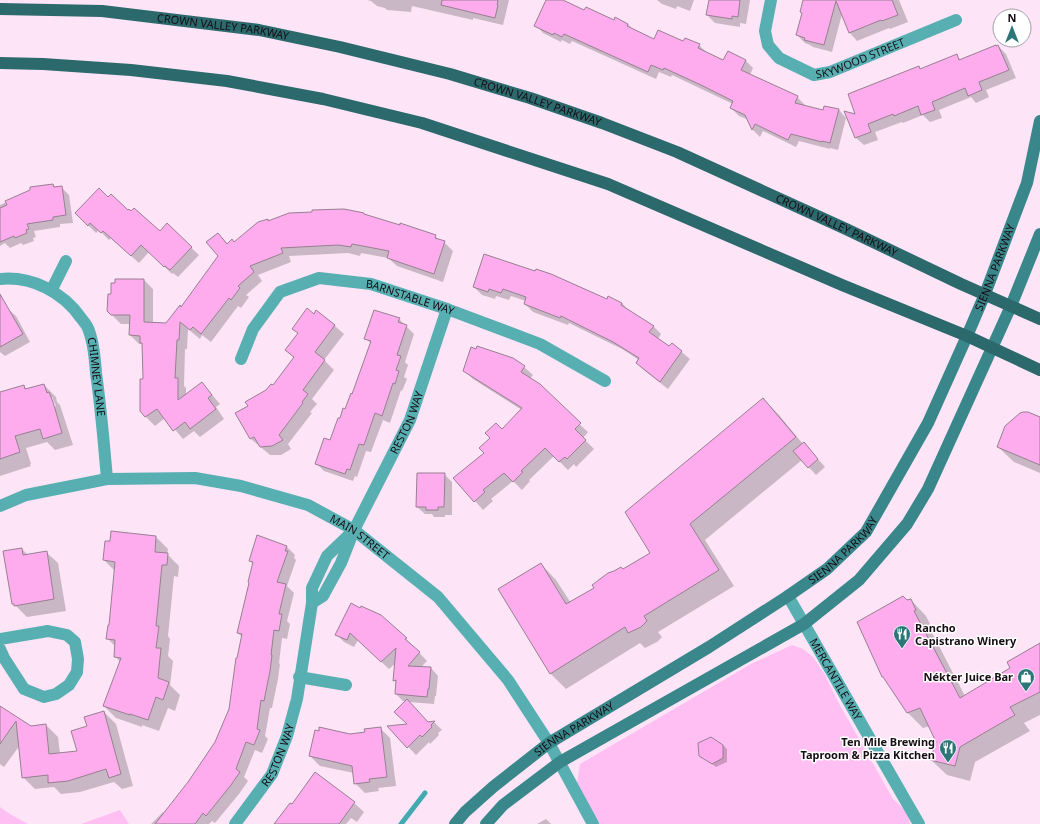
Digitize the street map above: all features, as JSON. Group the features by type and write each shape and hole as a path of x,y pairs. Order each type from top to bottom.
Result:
{"main road":[{"name":"CROWN VALLEY PARKWAY","path":"0,9 102,11 259,30 340,47 450,74 530,98 602,123 677,152 1040,319"},
{"path":"0,63 43,64 131,70 227,81 323,99 422,123 608,184 835,282 967,336 1040,370"},
{"name":"SIENNA PARKWAY","path":"455,824 465,812 493,787 549,742 709,647 788,596 827,569 866,532 928,423 985,294 1027,183 1040,121"},
{"name":"SIENNA PARKWAY","path":"486,824 503,805 560,762 804,624 859,580 907,524 928,489 1011,306 1040,234"}],"street":[{"name":"SKYWOOD STREET","path":"771,0 765,31 768,46 779,58 814,75 830,72 956,20"},
{"path":"52,289 66,261"},
{"name":"CHIMNEY LANE","path":"0,279 8,278 29,281 52,289 76,311 89,330 94,352 102,412 107,479"},
{"name":"BARNSTABLE WAY","path":"241,359 253,329 280,292 319,278 372,284 447,309 540,344 605,381"},
{"name":"RESTON WAY","path":"235,824 272,774 287,736 297,699 312,603 312,588 327,556 354,530 410,420 447,309"},
{"name":"MAIN STREET","path":"0,506 26,495 107,479 195,478 241,486 308,505 354,530 438,597 508,680 549,742 593,824"},
{"name":"MERCANTILE WAY","path":"788,596 919,824"},
{"path":"0,639 48,631 67,635 75,642 78,659 77,672 69,685 56,694 44,697 24,689 4,658 0,649"},
{"path":"300,677 346,685"}],"shaded area":[{"path":"792,645 803,649 813,657 825,675 837,700 893,799 902,807 910,824 598,824 577,783 580,764 751,664"},
{"path":"0,807 10,814 28,824 0,824"},
{"path":"120,810 129,824 81,824"}],"building":[{"path":"442,0 498,0 498,5 495,18 441,5"},
{"path":"546,0 563,0 584,10 586,7 614,20 615,17 628,24 627,26 654,39 658,30 683,41 685,38 700,44 698,48 723,60 728,51 746,60 741,70 798,96 795,103 823,110 824,106 839,109 830,143 791,134 788,140 755,124 752,130 745,115 730,108 733,101 701,85 664,68 663,70 651,65 648,72 564,34 562,37 554,33 553,35 534,26"},
{"path":"709,0 740,0 738,17 732,16 732,19 706,15"},
{"path":"803,0 892,0 898,15 849,33 836,1 824,45 804,40 805,38 796,35 802,13 800,12"},
{"path":"992,47 992,48 999,48 1009,70 979,82 982,90 968,96 965,88 932,102 935,110 921,115 918,106 894,116 893,114 868,124 871,132 855,138 844,111 855,114 848,94 919,66 920,69 957,54 959,60"},
{"path":"53,184 54,187 62,186 66,215 53,217 53,220 27,224 29,229 26,230 27,233 15,238 14,236 0,242 0,208 7,205 5,201 30,190 30,187"},
{"path":"99,188 108,197 111,194 128,210 129,209 131,211 134,208 160,231 167,223 192,247 170,270 165,266 164,267 141,245 131,256 103,231 101,233 90,223 88,226 75,213"},
{"path":"344,209 364,213 400,225 400,223 436,235 435,238 445,241 434,274 387,258 389,251 352,244 351,247 338,245 281,248 283,253 250,266 254,272 238,286 240,288 231,300 229,298 201,334 193,327 190,330 180,322 179,340 177,340 175,378 178,378 178,400 202,382 212,395 208,398 216,409 190,429 185,422 173,431 157,409 145,417 140,411 140,379 143,379 142,343 140,343 140,336 129,335 130,315 111,315 107,311 108,294 111,294 111,283 115,283 115,279 144,279 144,322 166,323 180,305 181,307 218,256 206,242 218,233 227,244 232,239 234,242 258,222 268,219 268,221 289,213 312,212 312,210"},
{"path":"484,254 535,271 536,269 551,274 607,299 608,296 622,303 621,305 654,326 649,332 669,346 672,343 682,351 660,382 636,363 639,358 613,342 561,316 560,318 524,304 526,297 503,289 501,293 489,289 488,292 473,287"},
{"path":"0,294 23,334 0,347"},
{"path":"307,308 314,314 316,310 335,325 315,352 325,360 303,390 308,394 302,402 303,403 279,435 283,440 272,446 260,447 254,437 250,439 235,413 248,406 245,402 266,390 271,384 273,385 294,357 285,350 298,333 292,329"},
{"path":"374,310 400,318 398,322 407,325 397,355 401,356 396,370 399,371 395,384 393,383 382,416 375,413 364,445 359,444 350,470 347,469 345,474 315,464 324,438 330,440 338,418 340,418 343,408 345,409 351,393 352,394 371,341 364,339"},
{"path":"477,346 513,358 525,366 521,372 540,384 581,423 575,429 586,440 567,459 565,457 559,462 545,448 521,471 523,472 513,482 504,473 483,490 485,492 474,502 453,478 484,453 479,448 490,438 485,433 496,423 502,429 522,408 463,371 471,347 476,349"},
{"path":"44,384 47,393 49,392 53,402 62,433 43,439 40,429 15,436 20,452 0,459 0,392 24,385 25,389"},
{"path":"763,398 796,437 690,524 719,570 644,616 647,621 641,627 628,633 625,627 550,674 498,589 541,563 566,604 594,588 592,585 608,573 621,567 623,569 650,553 625,512"},
{"path":"1023,412 1028,412 1040,417 1040,465 997,447 1005,426"},
{"path":"804,442 818,459 808,468 793,451"},
{"path":"417,473 445,473 444,507 438,507 438,510 426,510 426,507 416,507"},
{"path":"111,531 156,536 155,552 168,553 167,565 162,565 156,626 159,626 156,648 161,648 158,678 169,682 163,700 156,697 148,720 103,706 121,658 114,657 115,640 106,639 109,625 115,562 103,560 105,541 110,541"},
{"path":"257,535 287,546 285,551 288,551 277,582 286,584 279,614 282,614 279,631 274,630 270,671 264,701 261,700 257,729 260,730 254,745 246,742 236,769 240,772 206,816 203,813 195,824 155,824 188,782 215,742 229,709 236,658 242,634 237,633 253,562 249,561"},
{"path":"22,548 23,555 47,551 54,599 14,606 14,604 12,604 3,551"},
{"path":"903,596 907,600 911,599 916,610 914,611 960,698 1010,668 1007,662 1040,643 1040,692 1010,707 1015,715 960,747 955,766 930,760 936,742 920,708 907,713 882,677 857,622"},
{"path":"351,603 360,608 361,606 381,615 407,638 405,639 420,652 408,666 431,667 427,697 395,694 396,680 393,681 396,648 381,662 350,633 347,640 335,635"},
{"path":"407,699 428,722 435,721 431,725 432,727 422,737 420,735 407,748 387,726 407,724 394,712"},
{"path":"0,706 31,726 46,724 49,754 77,751 71,731 87,726 84,717 104,711 121,774 109,778 106,769 68,781 48,783 48,775 22,778 16,721 0,744"},
{"path":"319,727 350,734 365,732 364,729 381,727 387,777 369,779 370,782 354,784 352,766 309,756 315,730 319,731"},
{"path":"711,737 723,745 723,758 712,764 699,756 698,743"},
{"path":"315,772 355,802 339,824 274,824 290,803 292,804"}],"waterway":[{"path":"401,824 425,793"}],"place":[{"name":"Rancho Capistrano Winery","path":"902,649"},
{"name":"Nékter Juice Bar","path":"1026,692"},
{"name":"Ten Mile Brewing Taproom & Pizza Kitchen","path":"948,763"}]}
